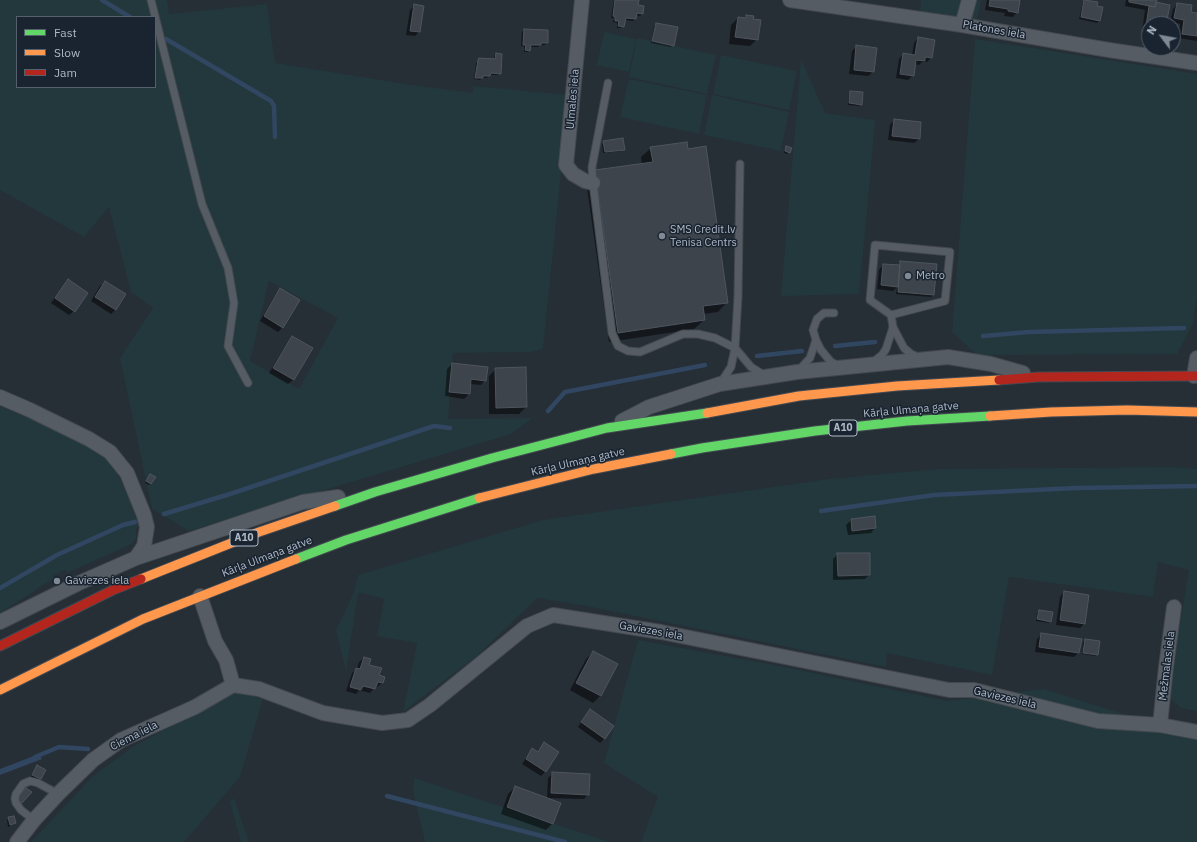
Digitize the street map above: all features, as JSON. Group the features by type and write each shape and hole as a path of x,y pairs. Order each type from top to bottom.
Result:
{"highway":[{"name":"A10","path":"0,646 113,590 259,532 375,492 492,458 607,428 694,415 799,396 897,386 1039,377 1196,376"},
{"name":"Kārļa Ulmaņa gatve","path":"0,690 143,619 346,540 495,493 594,469 702,448 815,430 907,421 1051,412 1127,410 1197,412"}],"street":[{"name":"Ulmales iela","path":"582,0 566,165 573,174 585,181 593,183"},
{"name":"Platones iela","path":"790,0 962,25 1109,50 1197,63"},
{"path":"962,25 969,0"},
{"path":"607,428 649,407 720,384 797,372 948,357 991,364 1039,377"},
{"path":"1196,376 1197,358"},
{"path":"0,397 90,439 110,452 127,473 144,515 147,527 144,546 136,558"},
{"path":"0,622 79,583 136,558 303,502 375,492"},
{"path":"200,596 215,641 226,660 233,685"},
{"name":"Mežmalas iela","path":"1160,725 1174,607"},
{"name":"Gaviezes iela","path":"233,685 259,689 323,712 382,723 408,720 430,705 527,626 553,615 661,632 949,690 974,690 1098,721 1160,725 1197,732"},
{"name":"Ciema iela","path":"17,842 34,820 58,794 93,760 121,740 195,707 233,685"}],"lane":[{"path":"151,0 155,16"},
{"path":"156,20 202,204 228,268 234,303 228,346 248,382"},
{"path":"608,83 592,167 612,333 618,346 628,351 640,352 683,334 698,334 715,338 735,348 751,367 767,377"},
{"path":"720,384 731,367 735,348 738,297 740,164"},
{"path":"891,315 945,301 950,252 875,246 870,300 891,315 893,327 904,348 911,354 923,359"},
{"path":"834,313 824,313 817,319 813,330 816,340 831,362 840,367"},
{"path":"869,364 882,355 886,349 893,327"},
{"path":"797,372 810,358 816,340"},
{"path":"34,820 16,804 16,794 23,784 30,780 58,794"}],"green space":[{"path":"0,0 167,0 169,14 267,4 275,63 405,84 473,93 473,86 569,95 543,349 532,352 453,353 448,419 533,418 511,434 189,531 152,509 120,358 153,308 131,292 109,207 84,237 0,190","holes":["269,281 338,318 299,389 250,361"]},
{"path":"921,0 981,0 977,20 920,11"},
{"path":"604,32 636,39 629,72 597,65"},
{"path":"637,38 716,55 707,94 629,77"},
{"path":"975,39 1197,74 1197,297 1193,324 1177,354 977,355 952,332"},
{"path":"721,55 797,71 789,110 713,94"},
{"path":"801,59 825,113 875,120 859,294 781,296"},
{"path":"629,79 707,95 699,134 620,117"},
{"path":"712,95 789,112 781,151 704,135"},
{"path":"0,406 90,444 113,464 134,508 140,526 136,528 136,538 132,544 67,573 65,570 53,576 54,579 39,587 0,613"},
{"path":"1173,467 1197,469 1197,711 1181,708 1168,697 1189,570 1158,562 1153,597 1009,577 992,675 887,653 886,667 586,606 537,598 477,656 403,712 417,643 377,636 384,599 362,593 358,594 346,671 336,630 354,592 358,575 543,520 829,479 939,469"},
{"path":"638,640 780,666 947,701 1044,689 1197,737 1197,842 641,842 658,797 604,763"},
{"path":"234,691 263,699 240,777 184,842 31,842 93,776 134,746"},
{"path":"414,778 610,842 425,842 413,791"},
{"path":"234,798 249,842 241,842 230,802"}],"water":[{"path":"39,754 42,759 0,775 0,769"}],"building":[{"path":"615,0 639,0 638,5 644,6 643,14 637,13 636,19 626,18 624,27 618,26 619,21 615,21 615,17 613,16"},
{"path":"990,0 1020,0 1018,13 1008,11 1008,9 989,6"},
{"path":"1084,0 1098,2 1097,6 1103,7 1100,21 1081,17"},
{"path":"1129,0 1157,0 1155,7 1129,2"},
{"path":"1156,2 1170,5 1168,16 1148,16 1149,6 1155,7"},
{"path":"1177,3 1192,5 1191,12 1197,13 1197,36 1182,34 1184,20 1181,19 1181,16 1174,16"},
{"path":"414,4 424,6 420,32 410,31"},
{"path":"746,15 754,16 753,19 761,20 758,40 735,37 738,17 746,18"},
{"path":"656,23 678,27 674,46 652,41"},
{"path":"524,29 548,30 548,43 531,45 530,51 525,50 526,45 523,45"},
{"path":"918,37 935,40 932,58 925,57 925,61 916,60 914,76 900,74 903,53 915,55"},
{"path":"856,45 877,48 874,72 854,70"},
{"path":"496,53 502,54 501,74 491,73 490,76 475,78 479,58 495,59"},
{"path":"850,91 863,92 862,105 849,103"},
{"path":"894,119 921,122 920,139 892,136"},
{"path":"623,138 625,150 605,152 603,141"},
{"name":"SMS Credit.lv Tenisa Centrs","path":"687,142 688,149 706,146 728,303 703,306 705,320 618,333 595,170 653,162 650,147"},
{"path":"786,146 792,148 790,153 785,151"},
{"path":"900,261 937,264 934,295 898,292"},
{"path":"883,264 900,265 898,287 881,285"},
{"path":"68,279 88,293 75,312 55,298"},
{"path":"105,281 126,294 116,310 95,297"},
{"path":"280,288 300,300 283,328 264,316"},
{"path":"292,336 313,348 294,380 273,368"},
{"path":"452,363 488,367 486,381 471,379 470,394 449,392"},
{"path":"526,367 527,407 496,408 495,368"},
{"path":"150,474 156,477 151,484 146,481"},
{"path":"875,516 876,528 852,531 851,519"},
{"path":"837,553 870,553 870,575 838,576"},
{"path":"1064,591 1089,595 1085,624 1060,620"},
{"path":"1039,610 1053,612 1051,622 1037,619"},
{"path":"1041,633 1082,639 1079,653 1039,647"},
{"path":"1085,639 1100,641 1098,655 1083,653"},
{"path":"593,651 618,664 601,696 576,683"},
{"path":"364,657 371,659 369,665 382,668 379,675 385,677 383,683 378,682 375,689 363,686 361,690 350,687 356,668 360,669"},
{"path":"590,709 614,726 605,739 581,722"},
{"path":"544,742 559,752 546,772 526,759 532,748 538,752"},
{"path":"37,765 46,770 41,779 32,775"},
{"path":"552,772 590,774 589,795 551,793"},
{"path":"515,786 561,803 553,824 507,807"},
{"path":"26,788 32,792 22,803 17,799"},
{"path":"14,816 16,823 10,825 8,817"}],"waterway":[{"path":"102,0 128,16"},
{"path":"166,39 271,101 274,106 275,137"},
{"path":"983,336 1029,332 1184,328"},
{"path":"835,346 875,342"},
{"path":"757,356 802,351"},
{"path":"548,411 565,392 705,365"},
{"path":"164,514 230,494 434,426 450,428"},
{"path":"821,511 934,495 1076,488 1197,486"},
{"path":"0,588 57,555 123,525 135,522"},
{"path":"35,757 59,747 88,749"},
{"path":"387,796 565,842"}],"traffic: fast":[{"path":"335,506 375,492 492,458 607,428 707,413"},
{"path":"671,454 815,431 907,421 990,416"},
{"path":"296,559 346,540 479,498"}],"traffic: slow":[{"path":"707,413 799,396 897,386 999,380"},
{"path":"990,416 1051,412 1127,410 1197,412"},
{"path":"479,498 594,469 671,454"},
{"path":"141,579 259,532 335,506"},
{"path":"0,690 143,619 296,559"}],"traffic: jam":[{"path":"999,380 1039,377 1197,376"},
{"path":"0,646 113,590 141,579"}],"place":[{"name":"SMS Credit.lv Tenisa Centrs","path":"662,236"},
{"name":"Metro","path":"908,276"},
{"name":"Gaviezes iela","path":"57,581"}]}
